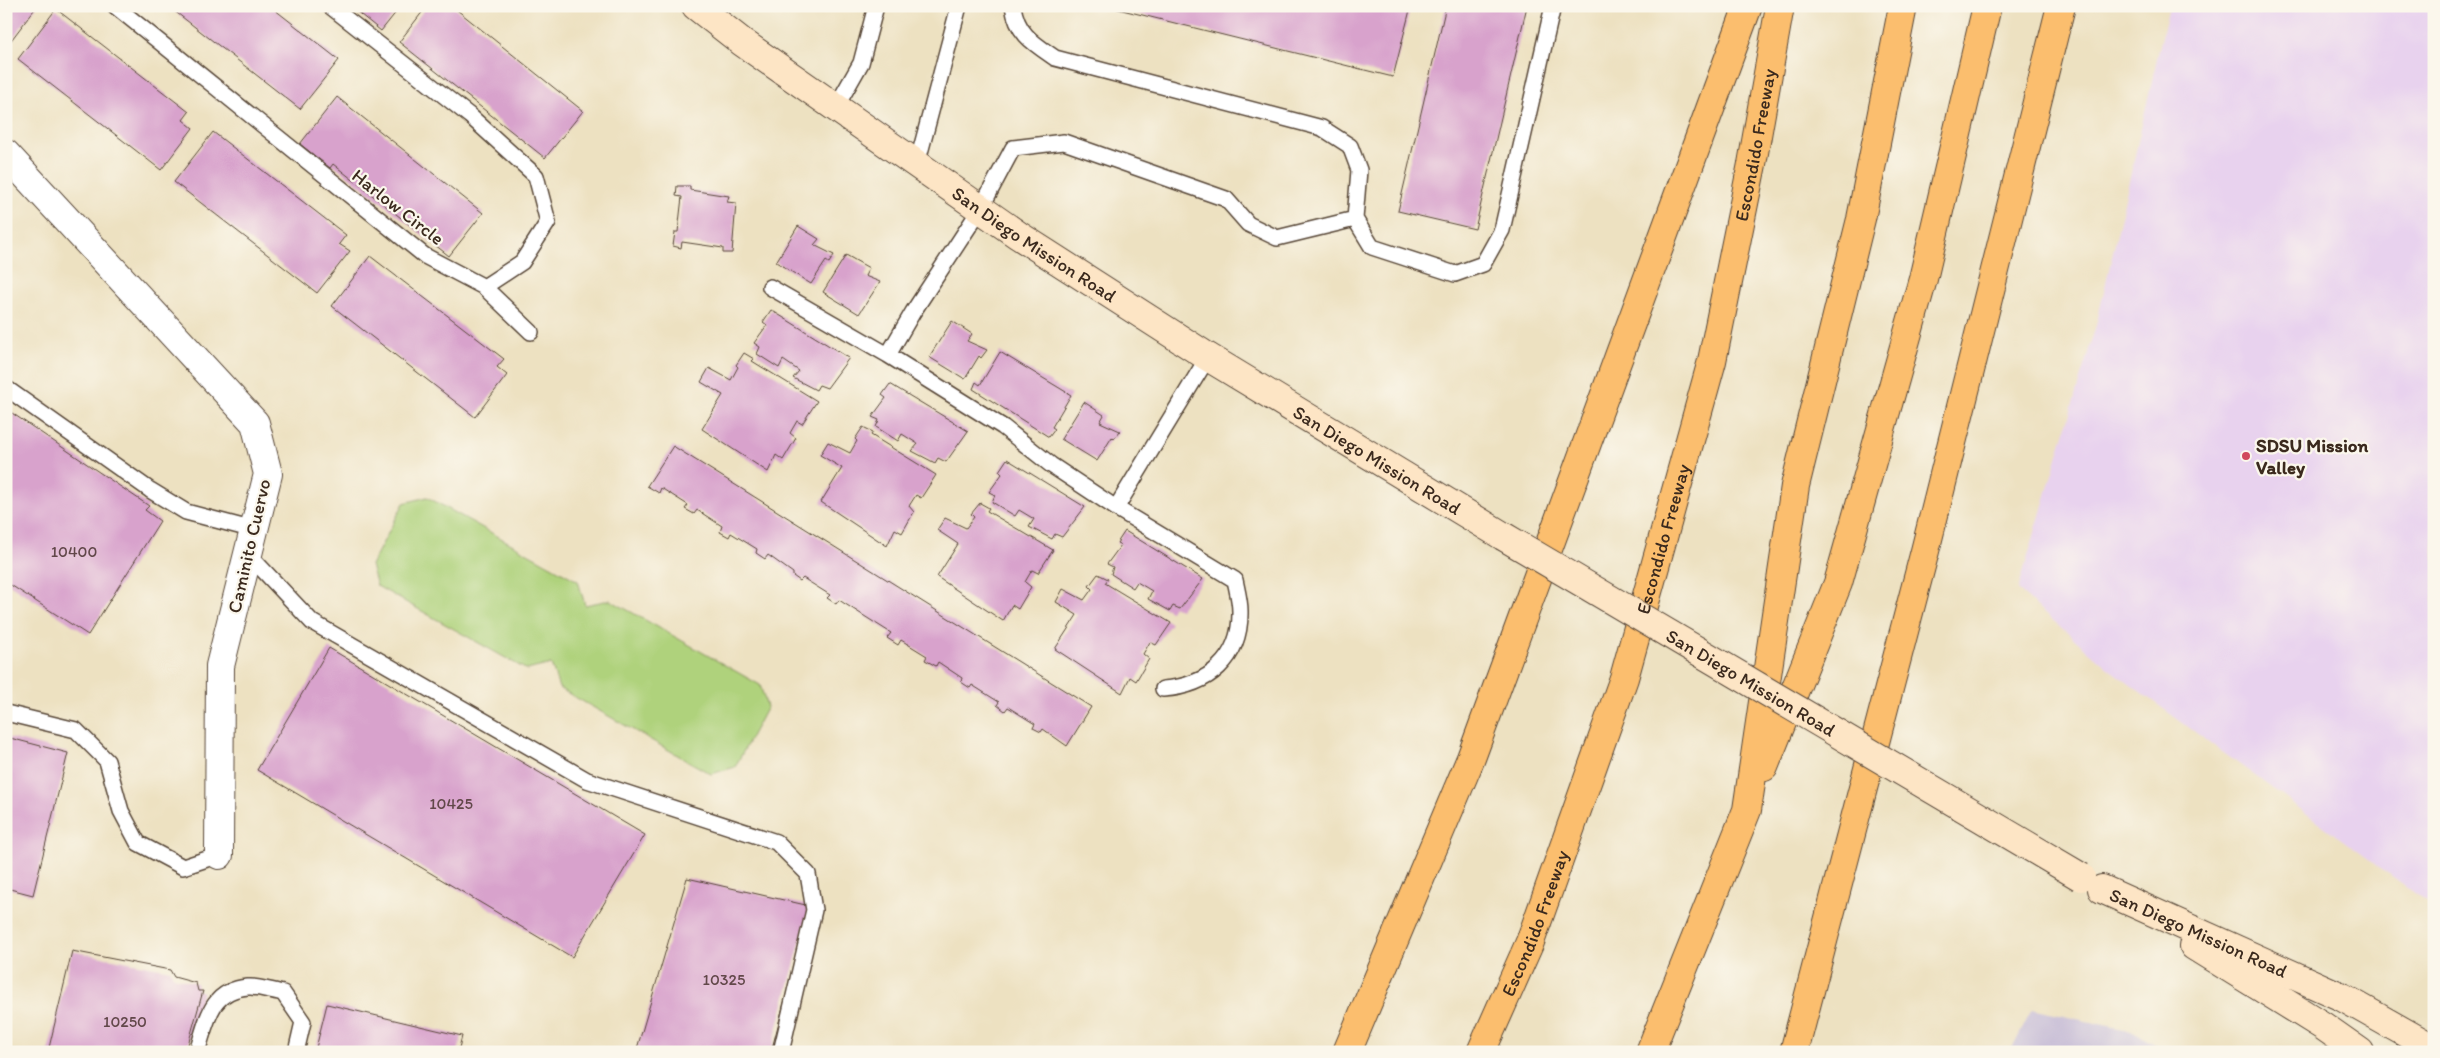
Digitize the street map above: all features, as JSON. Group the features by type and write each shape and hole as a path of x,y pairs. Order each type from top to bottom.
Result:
{"highway":[{"path":"1347,1052 1471,758 1748,6"},
{"name":"Escondido Freeway","path":"1481,1052 1530,942 1624,678 1712,361 1752,164 1780,6"},
{"path":"1747,810 1795,486 1862,219 1903,6"},
{"path":"1650,1052 1838,583 1923,279 1988,6"},
{"path":"1794,1052 1925,551 2061,6"}],"main road":[{"name":"San Diego Mission Road","path":"696,6 742,42 1026,240 1208,356 1504,536 2081,877"},
{"name":"San Diego Mission Road","path":"2360,1052 2323,1026 2102,889 2342,997 2434,1049"}],"street":[{"name":"Caminito Cuervo","path":"6,154 256,423 268,474 220,666 220,855"}],"lane":[{"name":"Harlow Circle","path":"115,6 425,256 484,287 531,332"},
{"path":"330,6 470,116 536,176 548,222 522,262 484,287"},
{"path":"836,107 861,63 876,6"},
{"path":"917,164 959,6"},
{"path":"1013,6 1014,15 1027,39 1055,58 1322,128 1350,146 1359,170 1355,219 1372,247 1455,274 1483,264 1502,230 1553,6"},
{"path":"888,355 913,312 981,208 1013,148 1064,142 1226,199 1248,224 1277,238 1355,219"},
{"path":"770,287 888,355 1003,427 1051,465 1116,508 1235,580 1240,610 1236,642 1219,669 1182,688 1163,688"},
{"path":"1116,508 1208,356"},
{"path":"6,388 150,490 186,512 251,542 312,622 587,780 776,842 808,874 814,910 780,1052"},
{"path":"6,713 76,730 107,761 121,811 138,843 183,867 220,855"},
{"path":"197,1052 210,1012 223,994 249,987 283,993 303,1022 296,1052"}],"shaded area":[{"name":"SDSU Mission Valley","path":"2169,6 2434,6 2434,907 2109,669 2018,590 2097,322"},
{"path":"2032,1009 2131,1031 2169,1052 2010,1052"}],"green space":[{"path":"427,497 578,581 585,605 610,600 760,685 767,707 735,767 711,774 559,688 551,664 527,670 377,586 371,565 404,503"}],"building":[{"path":"6,6 37,6 6,47"},
{"path":"168,6 270,6 339,60 300,109"},
{"path":"350,6 401,6 381,31"},
{"path":"427,6 452,6 583,111 545,158 399,42"},
{"path":"1106,6 1411,6 1393,77"},
{"path":"1446,6 1527,6 1475,229 1398,211"},
{"path":"56,9 189,112 183,120 193,128 161,170 18,59"},
{"path":"337,97 483,213 449,256 333,164 330,168 300,144"},
{"path":"213,132 346,235 339,244 350,251 317,293 174,182"},
{"path":"677,186 690,186 690,190 729,196 727,202 736,203 732,253 723,253 723,248 682,242 681,248 673,246 675,232 678,232 682,197 676,196"},
{"path":"798,226 819,239 814,245 834,255 829,263 826,261 811,284 776,262"},
{"path":"846,255 869,268 865,276 880,282 859,314 823,292"},
{"path":"370,256 504,359 497,367 507,375 475,417 332,306"},
{"path":"771,310 849,358 827,388 819,385 816,390 793,378 799,371 783,360 779,368 757,354 760,347 754,343 767,325 763,322"},
{"path":"952,321 972,334 967,341 987,350 981,358 979,356 965,379 929,357"},
{"path":"1000,352 1071,395 1052,427 1055,429 1049,437 973,389 976,382 980,385"},
{"path":"744,353 754,359 752,361 817,401 802,424 797,421 790,433 796,438 783,460 776,455 768,472 702,429 723,395 701,382 709,368 731,380 738,367 736,365"},
{"path":"890,384 968,431 946,462 938,458 935,463 912,451 918,444 902,434 898,441 876,427 879,420 872,417 886,398 882,395"},
{"path":"1084,402 1104,415 1100,422 1120,431 1114,439 1112,437 1097,461 1061,439"},
{"path":"6,409 149,506 145,510 160,521 88,635 6,582"},
{"path":"863,427 873,432 871,435 936,475 921,498 916,495 909,506 914,512 902,533 895,529 887,546 821,502 842,468 820,455 828,442 850,453 857,441 855,439"},
{"path":"673,446 1091,707 1067,746 1043,729 1041,732 1033,728 1035,724 1008,707 1005,711 997,705 999,702 972,685 970,688 961,682 962,678 938,662 936,666 925,660 927,656 901,640 898,645 887,638 891,633 839,600 836,604 827,598 830,595 803,578 800,581 793,576 793,573 768,555 765,559 756,553 757,549 731,533 729,537 720,532 722,526 697,510 694,514 685,509 688,505 661,488 659,493 647,486"},
{"path":"1007,459 1085,507 1062,537 1055,534 1052,539 1029,527 1034,519 1019,510 1015,516 992,502 995,495 989,492 1002,474 999,471"},
{"path":"980,503 989,508 987,511 1053,550 1038,573 1032,570 1025,582 1031,587 1018,609 1012,605 1003,621 937,577 958,544 937,530 945,518 966,528 974,517 971,514"},
{"path":"1125,531 1203,579 1180,609 1173,606 1170,611 1148,599 1152,591 1137,582 1133,588 1111,574 1113,567 1107,564 1121,545 1117,543"},
{"path":"1098,574 1108,579 1105,583 1171,623 1156,645 1150,642 1143,654 1149,659 1136,681 1130,677 1122,693 1055,649 1077,615 1056,602 1063,589 1084,600 1092,589 1089,586"},
{"path":"329,648 645,835 572,957 257,770"},
{"path":"6,737 68,753 33,895 6,888"},
{"path":"687,878 810,906 771,1052 636,1052"},
{"path":"72,951 170,970 174,977 196,983 198,991 203,991 186,1052 48,1052"},
{"path":"327,1004 462,1036 458,1052 315,1052"}],"place":[{"name":"SDSU Mission Valley","path":"2246,456"}]}
